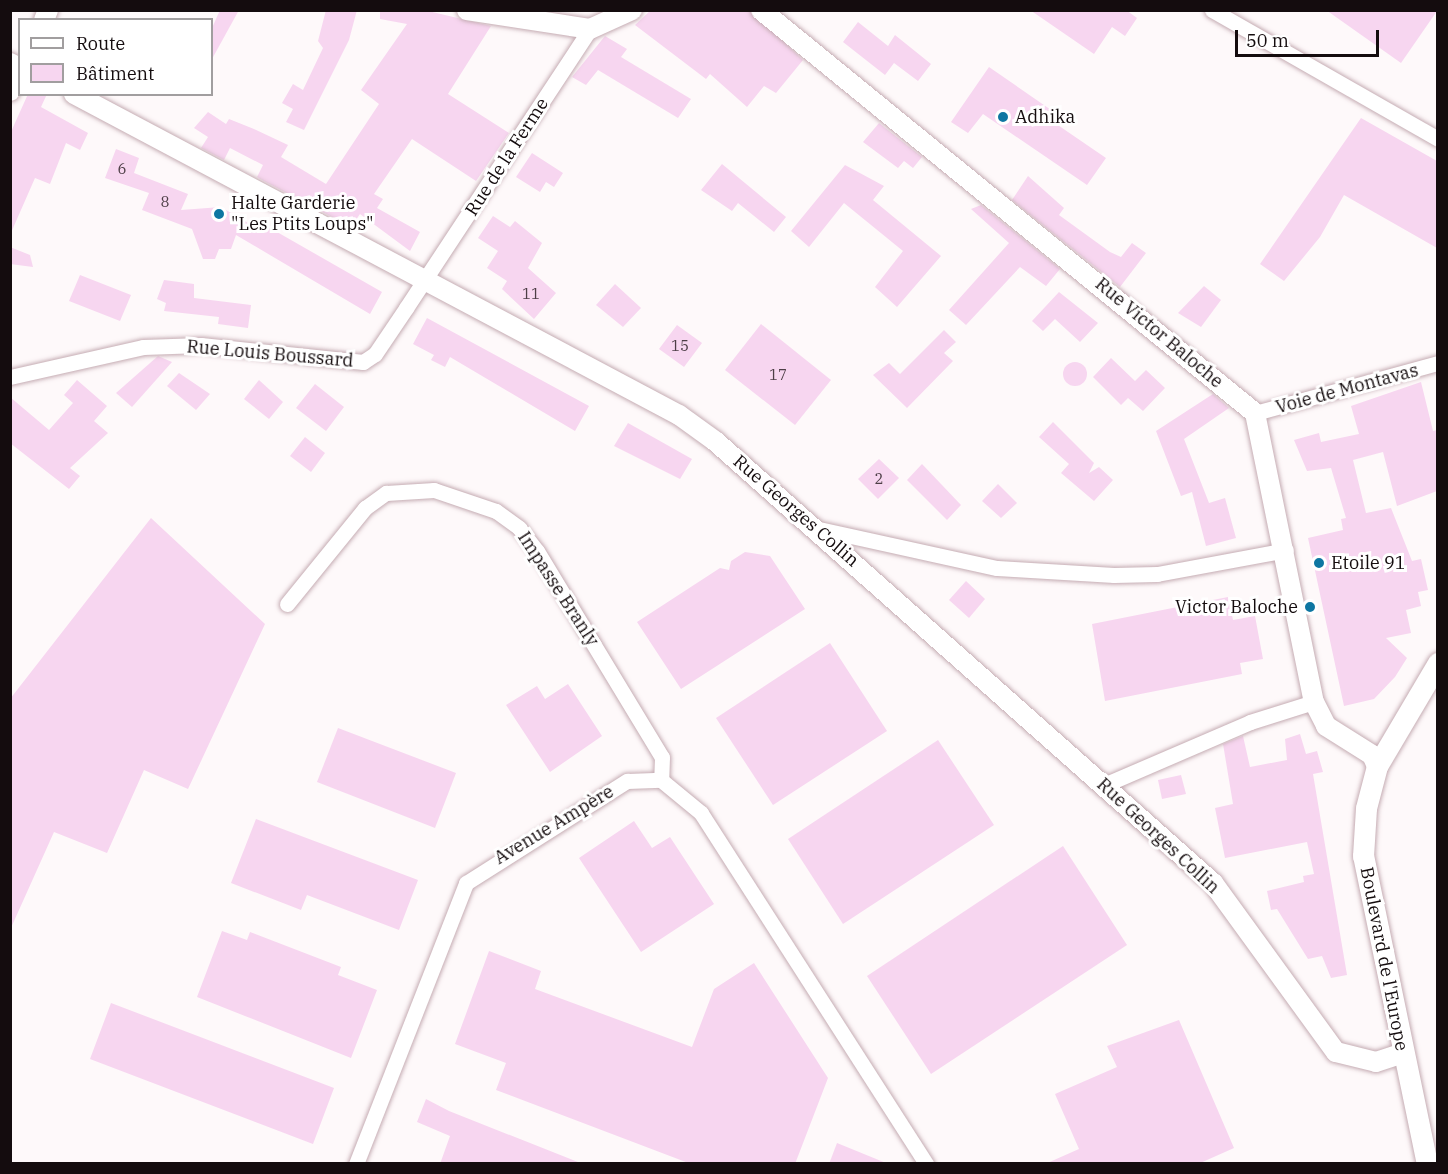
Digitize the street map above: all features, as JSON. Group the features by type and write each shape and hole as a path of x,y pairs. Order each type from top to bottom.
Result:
{"main road":[{"name":"Boulevard de l'Europe","path":"1427,1164 1363,856 1366,808 1377,766 1437,663"}],"street":[{"path":"467,10 590,29 632,10"},
{"name":"Rue Victor Baloche","path":"761,10 1255,413"},
{"path":"1212,10 1437,140"},
{"name":"Rue de la Ferme","path":"422,284 590,29"},
{"path":"10,91 18,76"},
{"name":"Rue Georges Collin","path":"78,96 422,284 678,416 819,529 1213,883 1336,1052 1376,1062 1403,1053"},
{"name":"Rue Louis Boussard","path":"10,377 143,347 201,345 363,362 375,354 422,284"},
{"name":"Voie de Montavas","path":"1255,413 1437,363"},
{"path":"1255,413 1286,550 1314,702 1326,726 1372,755 1377,766"},
{"name":"Impasse Branly","path":"287,604 364,508 387,493 434,490 496,511 519,528 537,551 663,757 661,780"},
{"path":"819,529 997,567 1114,574 1156,574 1286,550"},
{"path":"1104,785 1250,722 1314,702"},
{"path":"661,780 701,813 926,1164"},
{"name":"Avenue Ampère","path":"356,1164 466,883 627,781 661,780"}],"building":[{"path":"220,10 239,10 213,57 213,26"},
{"path":"326,10 357,10 349,40 304,130 286,122 293,109 282,103 293,84 303,90 323,48 318,41"},
{"path":"380,10 424,10 491,26 448,94 509,133 476,181 412,139 374,194 383,199 377,208 420,232 410,251 360,214 351,227 262,180 257,177 263,165 230,148 224,160 201,148 208,137 194,128 208,112 226,124 229,119 254,129 288,145 281,157 326,184 379,104 361,90 407,24 380,19"},
{"path":"651,10 749,10 803,60 776,93 764,86 747,107 710,74 706,79 635,25"},
{"path":"1030,10 1126,10 1137,18 1125,36 1112,27 1094,54"},
{"path":"1326,10 1437,10 1437,11 1401,63"},
{"path":"858,22 888,46 895,35 931,64 918,81 894,63 885,75 843,42"},
{"path":"605,36 627,49 621,57 691,99 678,118 598,70 586,85 572,77"},
{"name":"Adhika","path":"989,67 1054,112 1049,119 1106,158 1087,185 983,114 968,133 951,122"},
{"path":"27,96 46,96 41,107 88,133 80,150 66,143 50,184 35,178 10,235 10,134"},
{"path":"1361,118 1437,161 1437,248 1344,195 1320,237 1284,281 1260,264"},
{"path":"879,123 922,157 913,168 904,161 898,168 863,142"},
{"path":"116,149 139,158 134,173 188,194 181,210 221,207 253,226 256,220 382,292 370,314 236,235 231,249 219,249 215,259 203,259 192,229 142,210 149,193 105,178"},
{"path":"532,153 563,173 554,187 546,182 540,192 516,177"},
{"path":"722,164 786,217 774,232 738,203 732,211 701,190"},
{"path":"845,165 884,186 873,200 941,256 897,307 875,287 903,251 844,203 809,247 791,231"},
{"path":"1028,176 1064,208 1059,215 1110,252 1121,257 1132,243 1146,253 1120,287 1012,200"},
{"path":"981,205 1060,269 1046,286 1020,267 966,325 949,310 1009,243 971,209"},
{"path":"493,216 510,227 515,221 542,243 528,268 556,293 534,319 502,289 507,281 487,268 498,251 478,238"},
{"path":"10,247 30,255 33,267 10,264"},
{"path":"80,275 131,295 120,321 69,301"},
{"path":"164,280 194,284 194,298 251,305 248,328 218,324 219,317 164,311 166,303 157,299"},
{"path":"615,284 641,308 623,327 596,305"},
{"path":"1204,286 1221,300 1201,327 1178,313"},
{"path":"1059,292 1098,323 1080,342 1055,319 1043,331 1032,321"},
{"path":"427,318 589,406 575,431 450,357 445,367 431,360 434,355 413,344"},
{"path":"761,324 831,380 795,425 725,370"},
{"path":"677,325 702,343 684,367 659,349"},
{"path":"944,330 956,342 944,353 953,361 907,408 873,375 889,363 900,374"},
{"path":"158,356 172,362 132,407 116,393"},
{"path":"1111,358 1135,381 1146,370 1165,388 1143,411 1128,398 1121,405 1093,377"},
{"path":"1075,362 1084,365 1087,374 1084,383 1075,386 1066,383 1063,374 1066,365"},
{"path":"179,373 210,394 196,410 167,386"},
{"path":"77,380 107,406 94,421 108,433 70,468 80,476 69,489 10,443 10,397 49,430 73,403 64,395"},
{"path":"259,380 283,402 269,419 244,399"},
{"path":"1421,382 1433,431 1437,430 1437,491 1397,506 1383,452 1353,460 1366,513 1391,508 1412,561 1421,559 1428,590 1418,592 1421,606 1406,610 1411,633 1386,638 1407,658 1395,677 1374,699 1344,706 1308,538 1343,530 1341,519 1346,518 1331,468 1307,471 1294,440 1319,433 1321,442 1359,434 1351,406"},
{"path":"315,384 344,407 326,431 296,408"},
{"path":"1213,394 1229,408 1184,439 1209,503 1225,498 1236,538 1206,546 1192,492 1181,496 1156,431"},
{"path":"1053,422 1094,463 1089,473 1099,467 1113,480 1094,501 1061,473 1069,464 1039,437"},
{"path":"628,423 692,459 680,479 614,446"},
{"path":"305,437 325,453 311,472 290,456"},
{"path":"879,459 899,478 878,499 858,479"},
{"path":"922,464 961,505 947,520 907,480"},
{"path":"998,484 1017,503 1001,518 982,501"},
{"path":"151,518 265,624 188,789 144,770 107,853 54,832 10,930 10,699"},
{"path":"745,552 770,556 805,609 681,689 637,622 720,568 729,570 731,561"},
{"path":"966,581 985,599 969,618 949,600"},
{"path":"1228,597 1233,620 1255,616 1263,659 1240,663 1242,674 1105,701 1092,624"},
{"path":"830,643 887,731 773,805 716,718"},
{"path":"568,684 602,736 550,772 506,705 537,686 545,699"},
{"path":"338,728 456,773 435,828 317,782"},
{"path":"1300,734 1306,754 1317,751 1323,772 1313,774 1347,975 1331,978 1322,956 1308,959 1277,909 1271,910 1267,891 1304,882 1303,876 1314,874 1307,842 1225,858 1215,808 1233,804 1223,744 1243,736 1250,767 1287,760 1285,739"},
{"path":"938,740 994,825 843,924 788,839"},
{"path":"1181,775 1186,794 1162,799 1158,780"},
{"path":"256,819 418,880 399,930 307,895 301,910 231,883"},
{"path":"634,821 652,848 670,837 714,904 641,952 579,858"},
{"path":"1063,846 1127,945 931,1074 867,976"},
{"path":"222,931 247,940 250,932 341,967 338,975 377,990 351,1058 197,997"},
{"path":"489,951 541,971 535,989 692,1047 714,989 754,963 828,1078 795,1164 691,1164 496,1090 506,1063 455,1044"},
{"path":"111,1003 334,1088 313,1144 90,1059"},
{"path":"1179,1020 1234,1148 1198,1164 1045,1164 1079,1149 1055,1094 1117,1067 1107,1046"},
{"path":"426,1099 449,1111 583,1164 440,1164 450,1136 417,1122"},
{"path":"837,1143 886,1163 886,1164 829,1164"}],"place":[{"name":"Adhika","path":"1003,117"},
{"name":"Halte Garderie \"Les Ptits Loups\"","path":"219,214"},
{"name":"Etoile 91","path":"1319,563"},
{"name":"Victor Baloche","path":"1310,607"}]}
